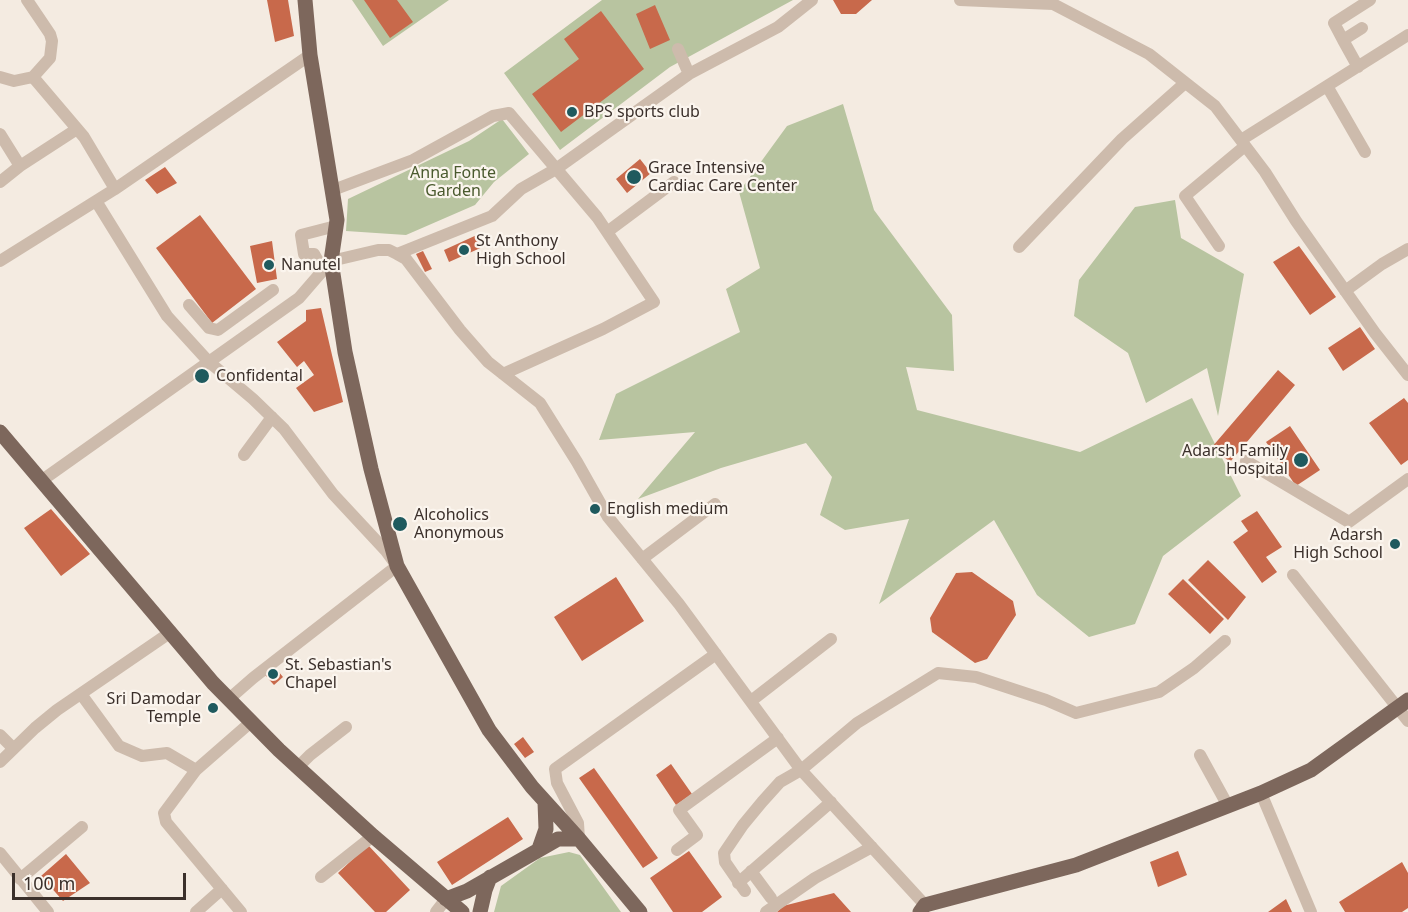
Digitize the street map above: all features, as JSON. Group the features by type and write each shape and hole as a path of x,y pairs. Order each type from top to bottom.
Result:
{"main road":[{"path":"304,0 310,55 333,190 336,226 327,266 371,469 397,566 489,730 545,802 579,838 640,912"},
{"path":"0,432 229,699 298,767 453,907 466,891 539,849 558,839 579,838"},
{"path":"924,910 1076,865 1261,793 1311,770 1403,704"},
{"path":"539,849 546,828 545,802"},
{"path":"480,912 490,877"}],"street":[{"path":"0,77 14,81 33,77 50,58 52,41 50,34 27,0"},
{"path":"397,254 492,216 521,189 556,169 689,74 778,27 812,0"},
{"path":"960,0 1053,4 1149,54 1215,106 1345,291 1408,375"},
{"path":"1358,67 1334,23 1370,0"},
{"path":"1343,40 1362,28"},
{"path":"1219,246 1185,196 1243,143 1408,35"},
{"path":"678,49 689,74"},
{"path":"0,261 115,189 310,55"},
{"path":"33,77 84,137 115,189"},
{"path":"1019,247 1122,139 1185,82"},
{"path":"1327,86 1365,152"},
{"path":"333,190 413,160 493,116 509,113 597,217 654,302 603,329 503,374"},
{"path":"0,182 20,165 77,129"},
{"path":"0,134 20,165"},
{"path":"607,232 674,182"},
{"path":"96,201 168,316 208,361 284,429 333,494 397,566 229,699"},
{"path":"327,266 314,254 304,255 301,235 336,226"},
{"path":"1345,291 1382,264 1408,249"},
{"path":"41,481 299,298 327,266 378,250 389,250 406,259 460,330 488,362 540,403 608,517 679,604 801,770 872,847 924,910"},
{"path":"189,305 209,328 218,330 268,294 276,313"},
{"path":"239,315 251,330"},
{"path":"223,327 235,342"},
{"path":"244,455 272,417"},
{"path":"1246,461 1349,522 1407,483"},
{"path":"642,559 715,504"},
{"path":"1293,575 1403,704 1408,721"},
{"path":"0,762 34,728 171,632"},
{"path":"751,701 831,639"},
{"path":"831,802 751,871 741,887 725,862 724,853 743,825 780,782 801,770 856,723 938,673 976,676 1076,712 1159,692 1194,668 1225,641"},
{"path":"579,838 578,823 557,783 555,770 716,654"},
{"path":"81,694 119,746 142,756 167,753 196,770"},
{"path":"241,912 166,822 164,813 196,770 251,722"},
{"path":"298,767 346,727"},
{"path":"0,735 13,748"},
{"path":"677,850 697,835 679,810 778,738"},
{"path":"1200,755 1228,806"},
{"path":"1261,793 1311,912"},
{"path":"20,879 82,826"},
{"path":"321,877 373,836"},
{"path":"766,912 816,878 872,847"},
{"path":"0,853 48,912"},
{"path":"751,871 771,898"},
{"path":"196,912 222,889"},
{"path":"436,912 453,907"}],"green space":[{"path":"352,0 449,0 383,46"},
{"name":"BPS sports club","path":"602,0 793,0 670,67 560,150 504,73"},
{"path":"843,104 874,210 952,315 954,371 906,367 917,410 1080,452 1192,398 1241,496 1163,556 1135,624 1089,637 1037,595 994,520 879,604 909,519 845,530 820,515 832,477 806,443 721,468 638,499 695,432 599,440 616,394 740,332 726,289 760,268 739,192 787,126"},
{"name":"Anna Fonte Garden","path":"502,119 529,154 494,182 475,205 406,235 346,231 348,199 469,141"},
{"path":"1175,200 1181,238 1244,274 1218,416 1207,368 1146,403 1128,353 1074,316 1079,280 1135,207"},
{"path":"569,852 580,855 621,912 494,912 501,886 540,858"}],"building":[{"path":"267,0 288,0 294,36 275,42"},
{"path":"364,0 397,0 413,22 390,38"},
{"path":"833,0 872,0 856,14 841,14"},
{"path":"655,5 670,40 650,49 636,14"},
{"path":"601,11 644,69 561,132 532,94 579,59 564,39"},
{"path":"640,159 651,173 627,193 616,179"},
{"path":"165,167 177,183 157,194 145,180"},
{"path":"200,215 256,289 212,323 156,248"},
{"path":"479,234 485,246 449,262 444,250"},
{"path":"272,241 277,279 257,283 250,246"},
{"path":"1299,246 1336,297 1310,315 1273,262"},
{"path":"423,251 432,269 425,272 416,254"},
{"path":"321,308 343,402 314,412 296,388 314,375 304,361 297,367 277,342 306,321 306,310"},
{"path":"1360,327 1375,349 1343,371 1328,348"},
{"path":"1278,370 1295,385 1230,462 1212,447"},
{"path":"1404,398 1408,403 1408,460 1401,465 1369,423"},
{"path":"1290,426 1320,470 1296,486 1266,442"},
{"path":"51,509 90,554 61,576 24,528"},
{"path":"1257,511 1282,547 1266,557 1277,572 1262,583 1233,542 1248,531 1241,521"},
{"path":"1208,560 1246,597 1228,620 1188,580"},
{"path":"972,572 1013,601 1016,615 987,659 975,663 932,632 930,618 956,573"},
{"path":"616,577 644,621 582,661 554,617"},
{"path":"1183,579 1224,619 1210,634 1168,594"},
{"path":"274,666 283,677 274,685 264,674"},
{"path":"523,737 534,752 525,758 514,744"},
{"path":"671,764 692,794 676,805 656,775"},
{"path":"594,768 658,858 643,868 579,778"},
{"path":"508,817 523,839 452,885 437,862"},
{"path":"368,845 410,890 386,912 375,912 338,873"},
{"path":"689,851 722,897 702,912 673,912 650,878"},
{"path":"1178,851 1187,875 1158,887 1150,862"},
{"path":"66,854 90,883 63,901 41,876"},
{"path":"1402,862 1408,873 1408,908 1402,912 1345,912 1339,902"},
{"path":"834,893 851,912 777,912 783,906"},
{"path":"1286,899 1292,912 1268,912"}],"place":[{"name":"BPS sports club","path":"572,112"},
{"name":"Grace Intensive Cardiac Care Center","path":"634,177"},
{"name":"St Anthony High School","path":"464,250"},
{"name":"Nanutel","path":"269,265"},
{"name":"Confidental","path":"202,376"},
{"name":"Adarsh Family Hospital","path":"1301,460"},
{"name":"English medium","path":"595,509"},
{"name":"Alcoholics Anonymous","path":"400,524"},
{"name":"Adarsh High School","path":"1395,544"},
{"name":"St. Sebastian's Chapel","path":"273,674"},
{"name":"Sri Damodar Temple","path":"213,708"}]}
